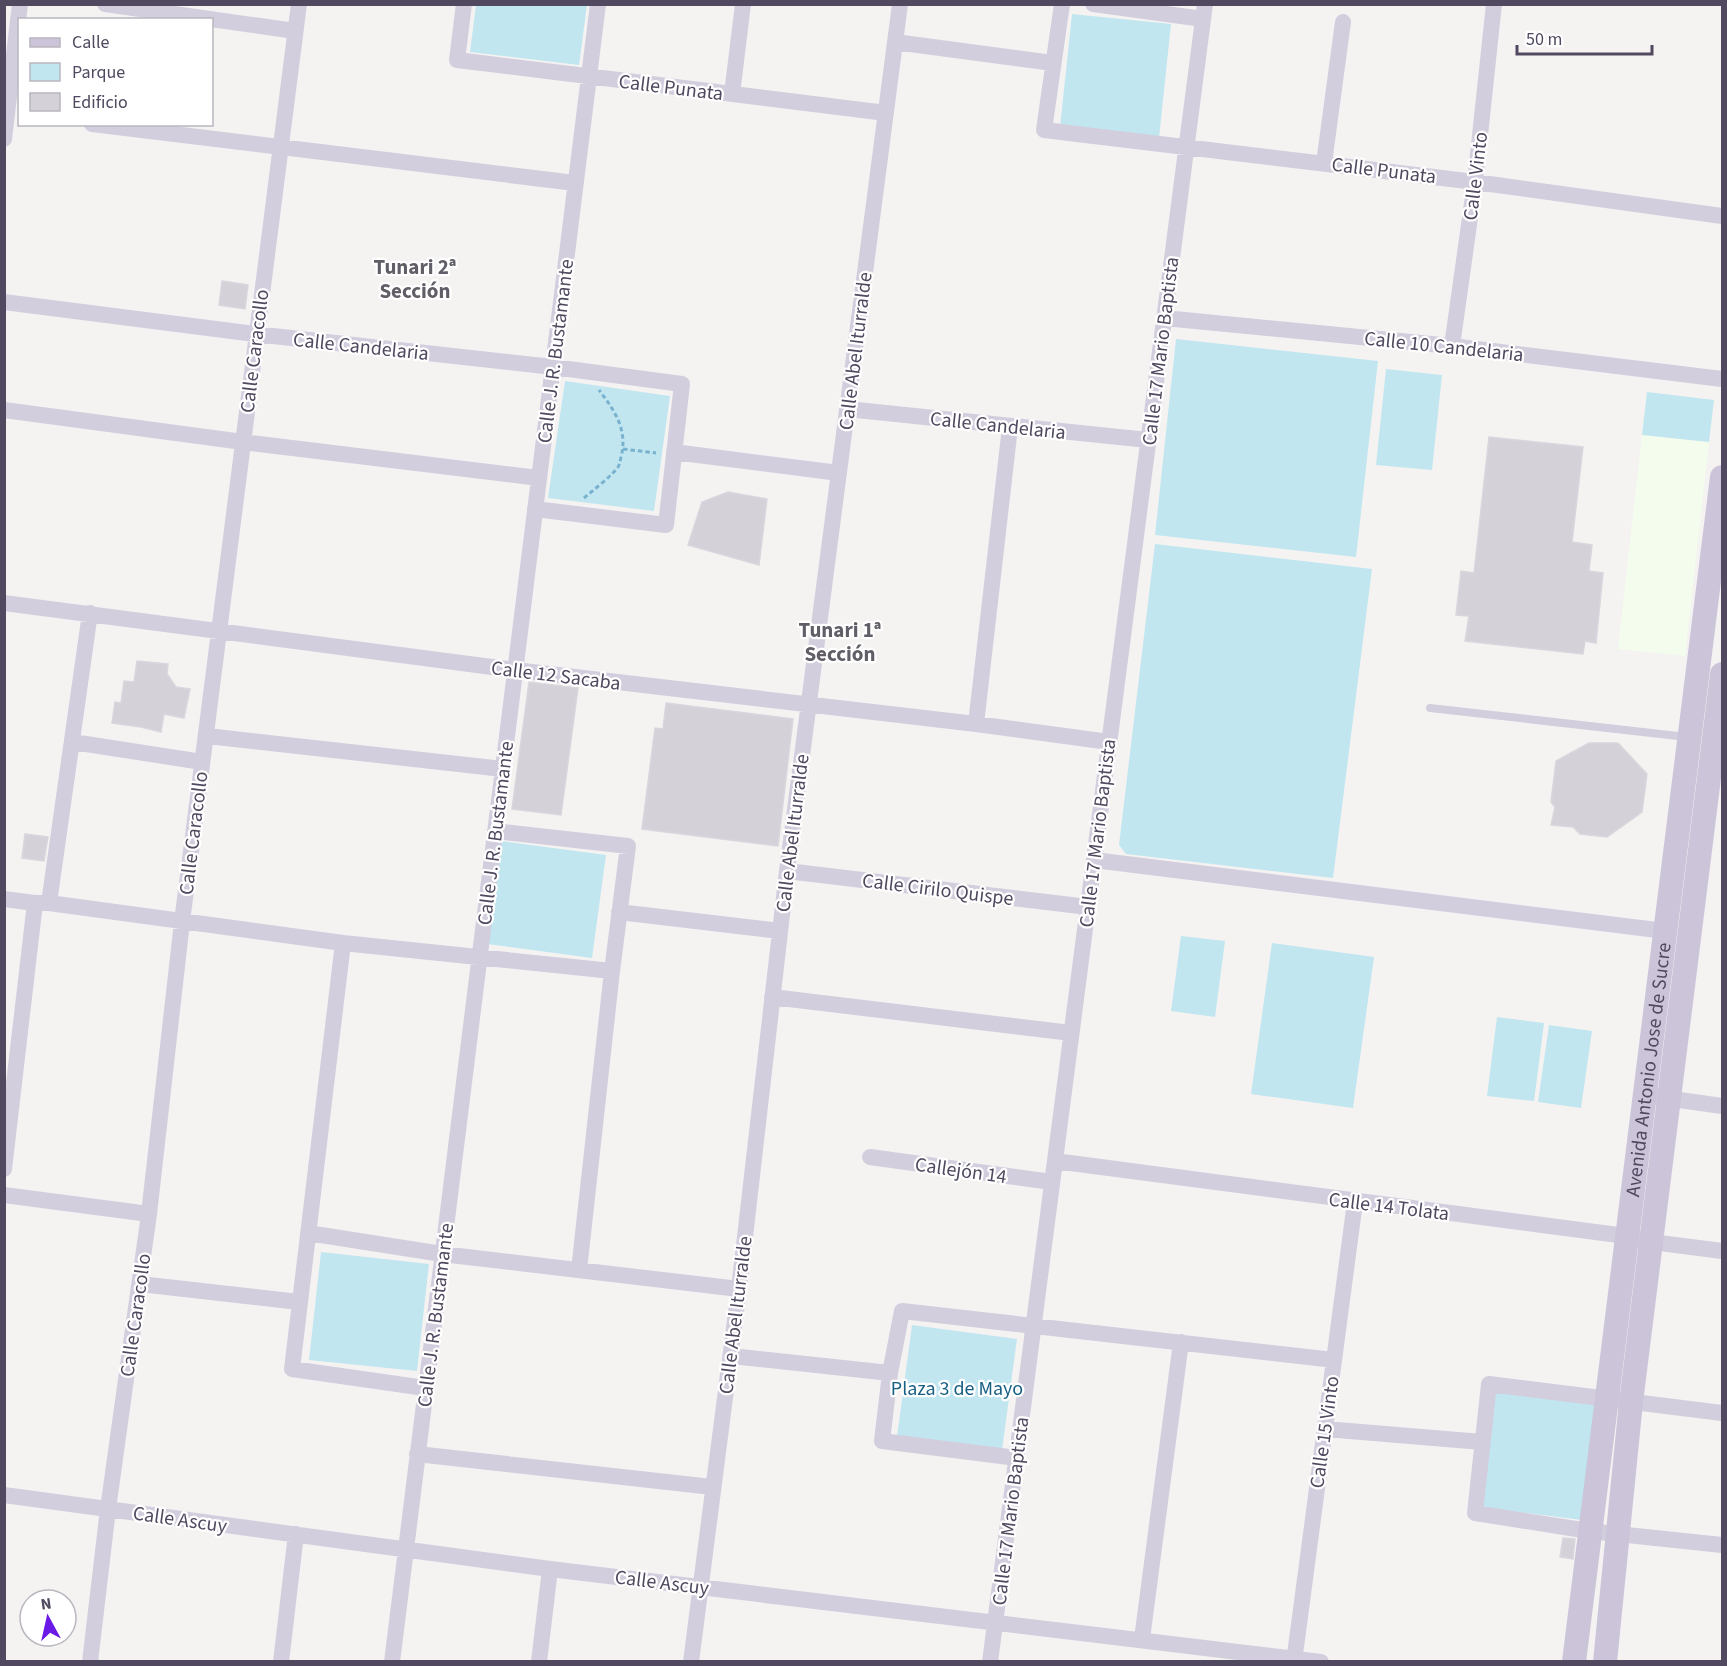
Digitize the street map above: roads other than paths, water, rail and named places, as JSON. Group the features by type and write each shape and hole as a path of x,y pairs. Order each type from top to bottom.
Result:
{"main road":[{"name":"Avenida Antonio Jose de Sucre","path":"1574,1662 1592,1532 1652,1242 1670,1099 1714,810 1702,739 1722,477"},
{"name":"Avenida Antonio Jose de Sucre","path":"1605,1662 1617,1534 1619,1400 1626,1236 1681,807 1722,674"}],"street":[{"path":"105,4 162,9 295,31"},
{"name":"Calle Caracollo","path":"90,1662 108,1509 149,1214 182,922 298,4"},
{"name":"Calle Punata","path":"464,4 456,60 886,113"},
{"name":"Calle J. R. Bustamante","path":"392,1662 598,4"},
{"path":"732,94 743,4"},
{"name":"Calle Abel Iturralde","path":"691,1662 712,1487 731,1356 787,871 900,4"},
{"path":"895,42 1053,63 1062,4"},
{"path":"1093,4 1204,12"},
{"name":"Calle Vinto","path":"1452,346 1474,182 1494,4"},
{"name":"Calle 17 Mario Baptista","path":"990,1662 1204,12"},
{"path":"1324,163 1343,22"},
{"path":"4,139 14,115 18,41"},
{"name":"Calle Punata","path":"1053,63 1044,130 1474,182 1722,216"},
{"path":"108,126 575,183"},
{"name":"Calle Candelaria","path":"4,302 682,384 668,452"},
{"name":"Calle 10 Candelaria","path":"1164,318 1452,346 1722,379"},
{"name":"Calle Candelaria","path":"847,408 1148,440"},
{"path":"4,410 539,478"},
{"path":"976,724 1010,427"},
{"path":"535,509 666,525 668,452 839,473"},
{"name":"Calle 12 Sacaba","path":"4,603 515,670 976,724 1109,742"},
{"path":"4,1169 42,903 73,742 90,613"},
{"path":"207,736 503,769"},
{"path":"73,742 202,762"},
{"path":"1681,807 1714,810"},
{"path":"495,831 628,846 579,1270"},
{"path":"1094,860 1665,931"},
{"name":"Calle Cirilo Quispe","path":"787,871 1088,907"},
{"path":"4,899 343,943 612,971"},
{"path":"619,912 780,931"},
{"path":"343,943 292,1369 425,1388"},
{"path":"772,997 1071,1033"},
{"path":"1644,1095 1722,1106"},
{"name":"Callejón 14","path":"870,1157 1052,1182"},
{"name":"Calle 14 Tolata","path":"1055,1161 1626,1236 1652,1242 1722,1251"},
{"path":"4,1195 149,1214"},
{"name":"Calle 15 Vinto","path":"1294,1660 1355,1202"},
{"path":"308,1233 442,1254 739,1289"},
{"path":"140,1284 299,1302"},
{"path":"1017,1458 882,1441 890,1373 902,1311 1334,1360"},
{"path":"1142,1639 1181,1342"},
{"path":"731,1356 890,1373"},
{"path":"1722,1413 1489,1384 1474,1514 1592,1532 1722,1545"},
{"path":"1325,1429 1482,1442"},
{"path":"417,1454 712,1487"},
{"name":"Calle Ascuy","path":"4,1495 550,1569 1321,1662"},
{"path":"280,1662 296,1534"},
{"path":"539,1662 550,1569"}],"lane":[{"path":"1430,708 1702,739"}],"district":[{"name":"Tunari 2ª Sección","path":"415,279"},
{"name":"Tunari 1ª Sección","path":"840,642"}],"park label":[{"name":"Plaza 3 de Mayo","path":"957,1388"}]}
